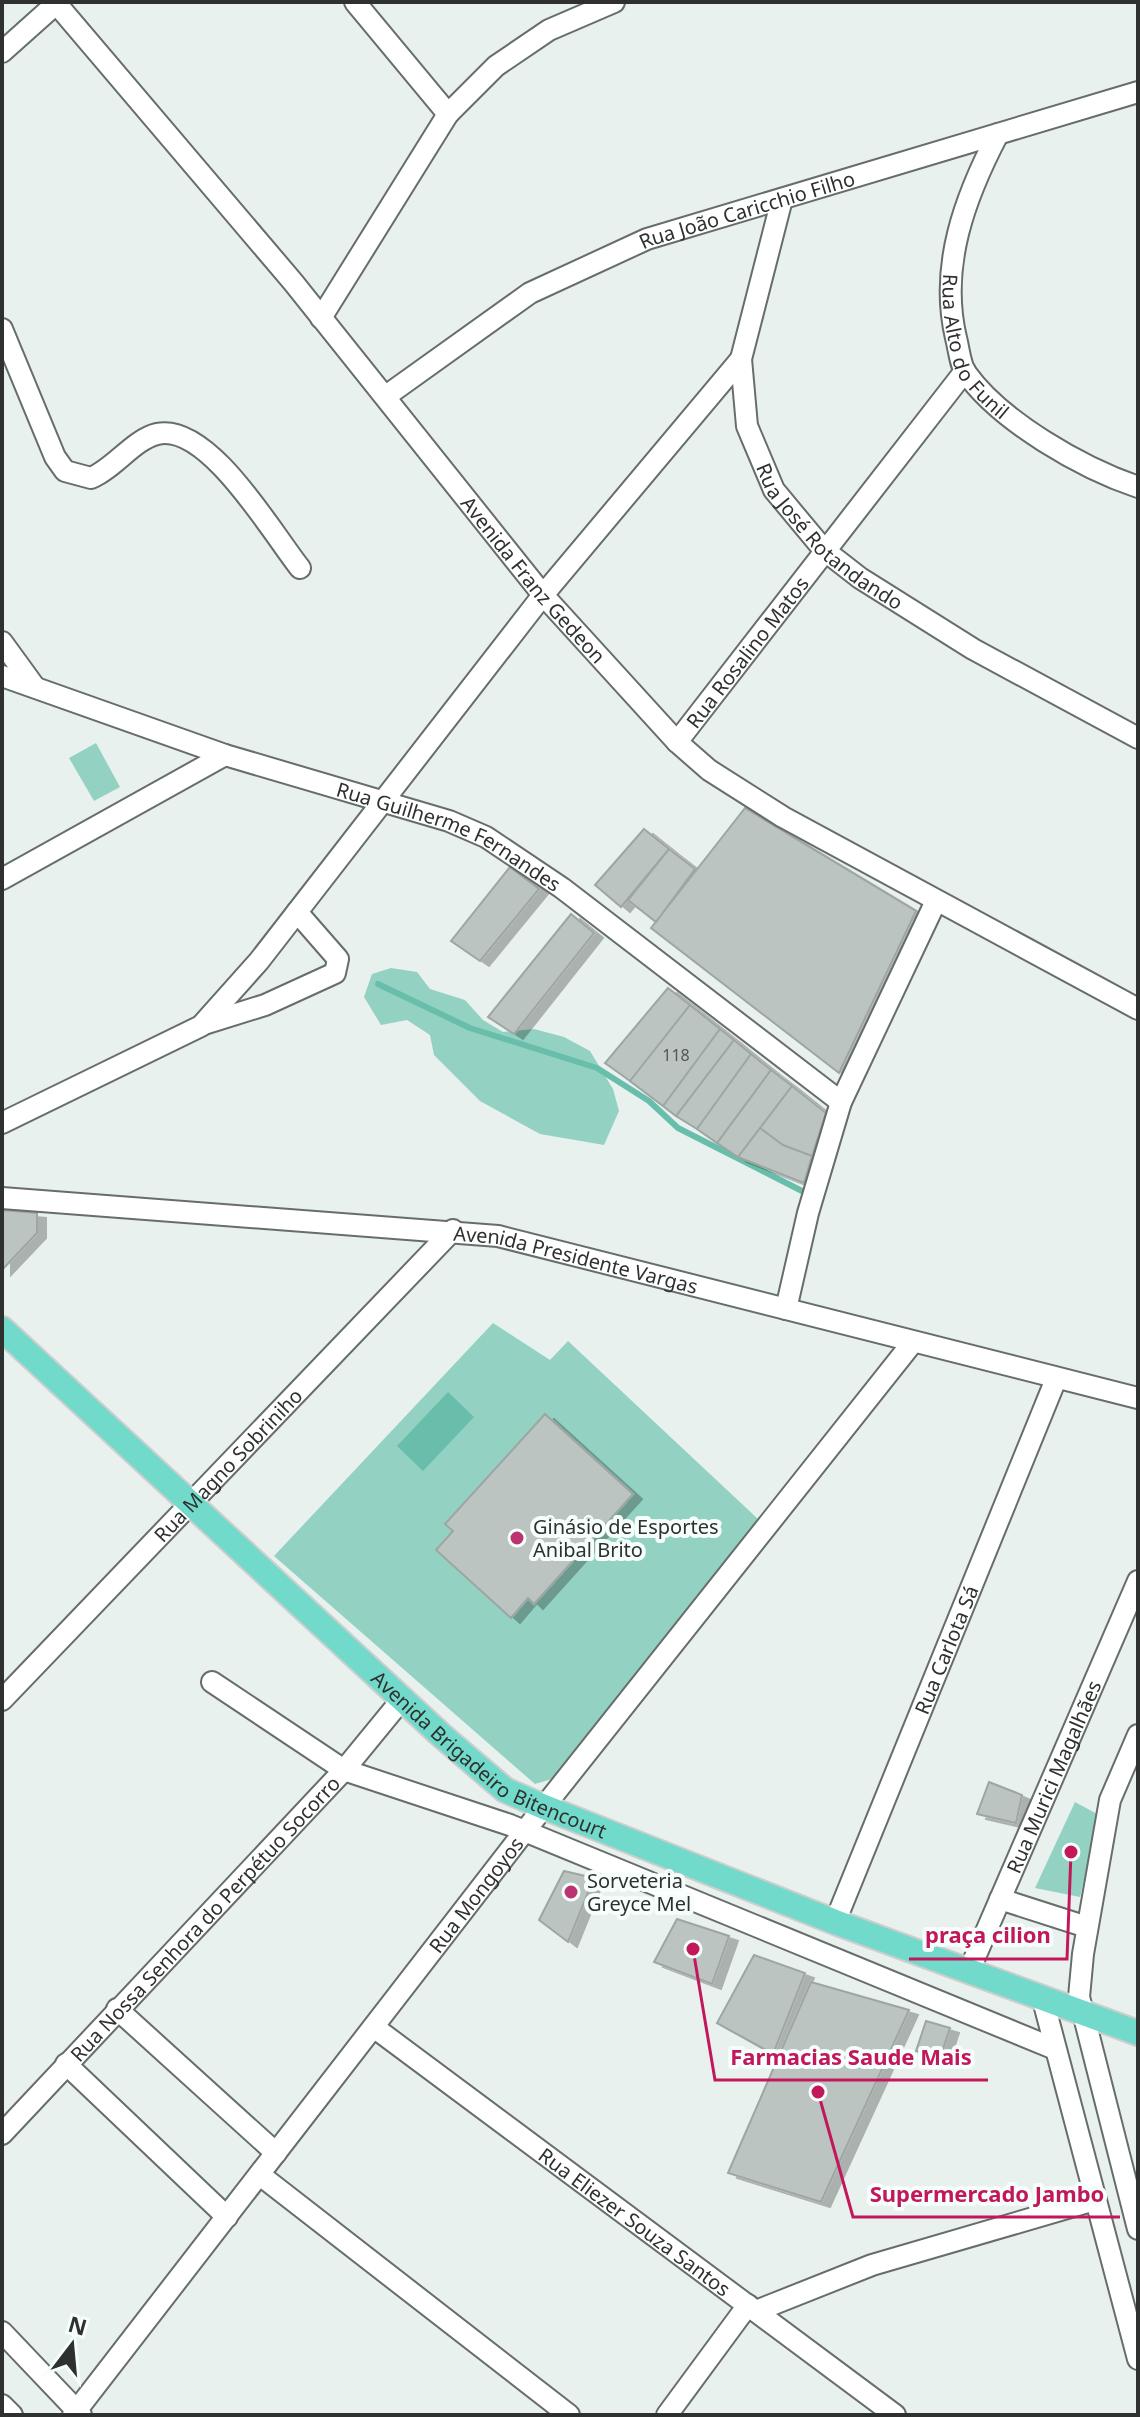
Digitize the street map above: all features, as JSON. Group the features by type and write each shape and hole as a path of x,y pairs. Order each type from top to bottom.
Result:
{"main road":[{"name":"Avenida Brigadeiro Bitencourt","path":"2,1329 441,1735 505,1790 835,1922 1138,2033"}],"street":[{"path":"355,2 448,114"},
{"path":"321,318 448,114 509,57 549,30 614,2"},
{"path":"2,52 57,3"},
{"name":"Avenida Franz Gedeon","path":"57,3 386,396 543,595 677,742 709,770 783,817 1138,1009"},
{"name":"Rua João Caricchio Filho","path":"386,396 530,293 647,239 1138,92"},
{"name":"Rua Alto do Funil","path":"998,134 970,195 951,258 951,315 965,371 1009,417 1073,457 1138,487"},
{"name":"Rua José Rotandando","path":"782,199 741,359 747,426 774,490 824,550 860,578 973,649 1138,738"},
{"path":"2,329 55,457 65,471 91,478 148,438 168,433 190,439 214,456 300,568"},
{"path":"201,1026 259,961 380,801 543,595 741,359"},
{"name":"Rua Rosalino Matos","path":"677,742 965,371"},
{"path":"2,642 34,686"},
{"name":"Rua Guilherme Fernandes","path":"2,676 225,755 449,821 486,837 562,888 841,1102"},
{"path":"2,879 225,755"},
{"path":"786,1309 808,1213 841,1102 936,901"},
{"path":"2,1123 201,1026 265,1005 335,973 338,959 297,912"},
{"name":"Avenida Presidente Vargas","path":"2,1198 453,1230 551,1248 1138,1398"},
{"name":"Rua Magno Sobriniho","path":"2,1700 453,1230"},
{"name":"Rua Mongoyos","path":"77,2413 524,1832 913,1342"},
{"name":"Rua Carlota Sá","path":"835,1922 1056,1379"},
{"name":"Rua Murici Magalhães","path":"969,1971 1138,1581"},
{"path":"212,1682 344,1770 524,1832 1055,2049"},
{"name":"Rua Nossa Senhora do Perpétuo Socorro","path":"2,2134 344,1770 403,1698"},
{"path":"1104,2231 1137,2225 1082,2014 1079,1977 1110,1800 1138,1735"},
{"path":"1000,1899 1087,1927"},
{"path":"1043,2000 1138,2359"},
{"path":"117,2009 276,2153"},
{"name":"Rua Eliezer Souza Santos","path":"375,2028 895,2415"},
{"path":"66,2064 227,2217"},
{"path":"260,2175 569,2415"},
{"path":"667,2415 752,2308 872,2265 1095,2200"},
{"path":"2,2332 77,2413"},
{"path":"2,2405 12,2415"}],"shaded area":[{"path":"96,743 120,787 94,801 69,758"},
{"path":"391,968 417,972 430,989 465,1000 483,1020 503,1032 534,1029 564,1037 590,1051 613,1089 619,1111 604,1145 540,1134 480,1101 434,1055 430,1035 407,1020 381,1025 364,997 372,974"},
{"name":"Ginásio de Esportes Anibal Brito","path":"493,1323 550,1360 568,1341 758,1519 552,1779 535,1784 274,1556"},
{"path":"448,1392 474,1417 423,1471 397,1446"},
{"path":"1075,1802 1099,1815 1080,1897 1035,1888"}],"building":[{"path":"745,808 916,911 839,1073 651,928"},
{"path":"644,829 669,849 621,907 595,885"},
{"path":"669,849 695,869 656,922 628,900"},
{"path":"510,867 539,889 480,961 451,941"},
{"path":"571,914 594,933 514,1034 488,1017"},
{"path":"668,988 690,1005 630,1081 605,1063"},
{"path":"690,1005 720,1029 663,1106 630,1081"},
{"path":"720,1029 734,1040 676,1116 663,1106"},
{"path":"734,1040 751,1054 697,1129 676,1116"},
{"path":"751,1054 771,1070 717,1143 697,1129"},
{"path":"771,1070 792,1086 738,1157 717,1143"},
{"path":"792,1086 826,1113 812,1156 783,1145 760,1128"},
{"path":"760,1128 783,1145 812,1156 804,1183 738,1157"},
{"path":"2,1210 37,1213 37,1233 2,1270"},
{"path":"545,1414 633,1494 534,1604 528,1598 511,1618 436,1550 453,1531 445,1524"},
{"path":"989,1782 1022,1795 1016,1823 977,1814"},
{"name":"Sorveteria Greyce Mel","path":"564,1871 594,1878 568,1942 539,1920"},
{"path":"677,1919 729,1936 712,1984 654,1962"},
{"path":"754,1955 805,1973 773,2054 717,2023"},
{"path":"811,1982 909,2010 821,2202 728,2173"},
{"path":"926,2021 950,2028 940,2058 916,2051"}],"waterway":[{"path":"378,984 470,1028 597,1068 649,1101 678,1128 802,1191"}],"place":[{"name":"Ginásio de Esportes Anibal Brito","path":"517,1538"},
{"name":"praça cilion","path":"1071,1852"},
{"name":"Sorveteria Greyce Mel","path":"571,1892"},
{"name":"Farmacias Saude Mais","path":"693,1949"},
{"name":"Supermercado Jambo","path":"818,2092"}]}
